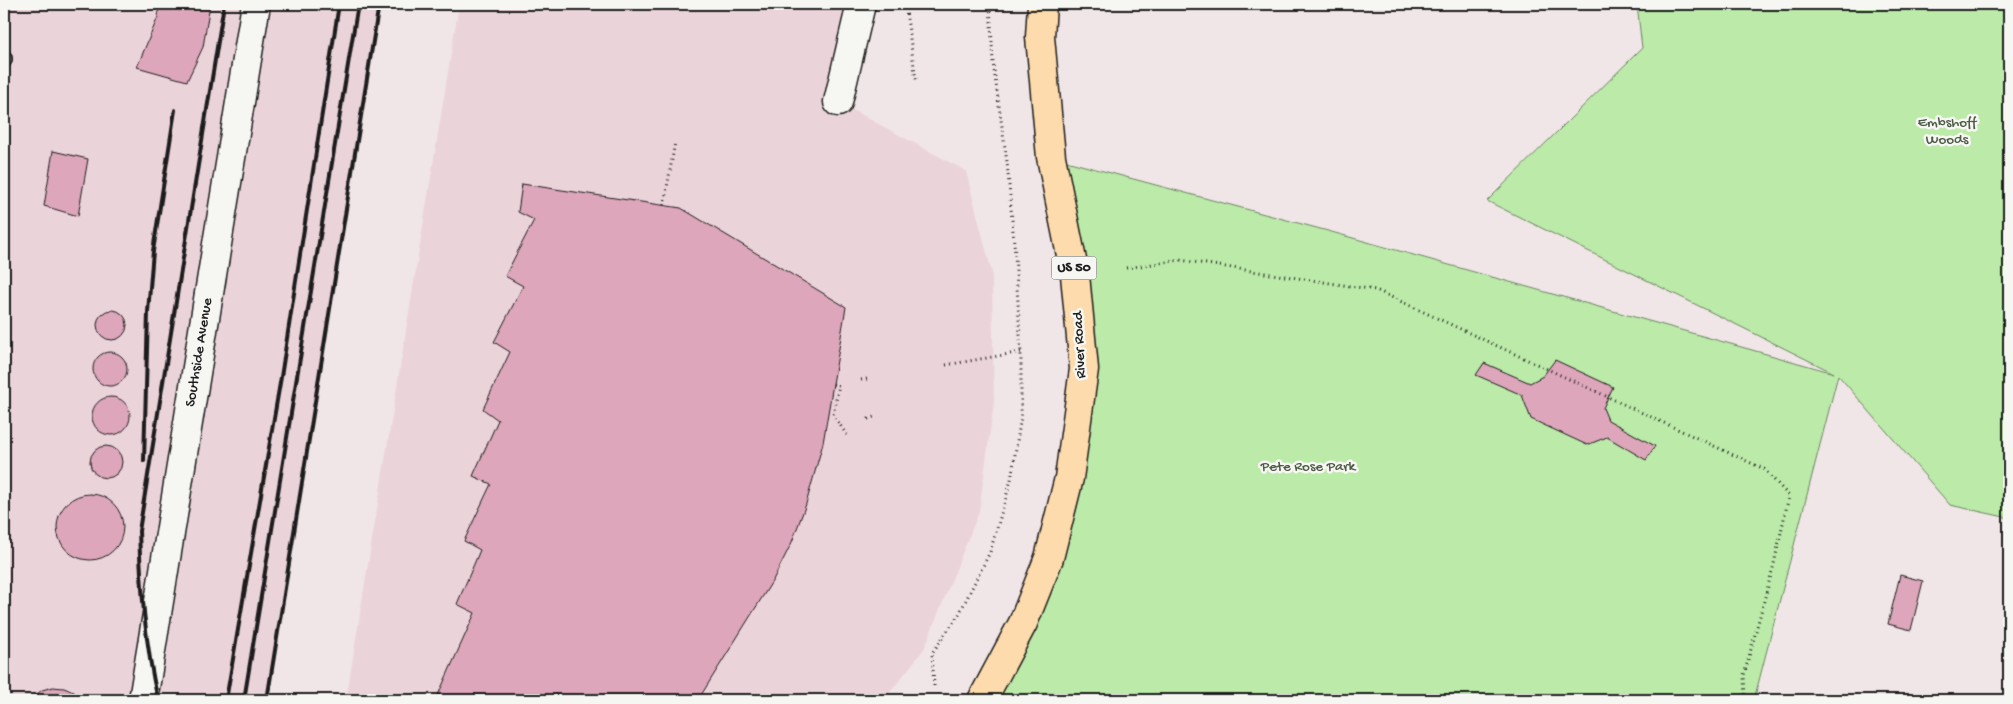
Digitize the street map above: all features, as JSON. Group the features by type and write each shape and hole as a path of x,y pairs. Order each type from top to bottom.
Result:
{"main road":[{"name":"River Road","path":"982,700 1024,623 1049,558 1069,478 1084,369 1075,275 1051,157 1040,37 1042,4"}],"street":[{"name":"Southside Avenue","path":"143,700 256,4"},
{"path":"838,102 862,4"}],"path":[{"path":"905,4 916,80"},
{"path":"934,686 932,653 959,614 990,552 1011,480 1020,416 1021,352 1007,162 993,63 990,4"},
{"path":"664,205 675,142"},
{"path":"1126,268 1180,260 1376,290 1764,469 1789,496 1774,564 1744,675 1745,700"},
{"path":"946,365 1021,352"},
{"path":"861,380 867,379"},
{"path":"833,384 839,385 833,416 849,438"},
{"path":"868,418 874,417"}],"shaded area":[{"path":"4,4 379,4 267,700 4,700"},
{"path":"459,4 861,4 838,102 966,171 992,273 994,403 979,512 924,649 884,700 346,700"}],"green space":[{"name":"Pete Rose Park","path":"1637,4 2009,4 2009,518 1950,505 1838,375 1754,700 982,700 1023,623 1084,369 1051,157 1328,231 1834,373 1487,201 1642,48"}],"building":[{"path":"159,4 210,4 203,47 187,81 137,67 158,17"},
{"path":"53,151 88,159 78,216 44,206"},
{"path":"522,184 681,208 846,307 823,443 806,504 792,542 773,580 698,700 450,700 438,695 475,613 457,604 480,550 464,541 491,484 473,476 498,420 483,409 510,352 494,342 523,286 505,276 534,220 518,212"},
{"path":"112,310 118,311 126,319 126,331 118,339 112,340 106,339 98,331 97,325 98,319 106,311"},
{"path":"110,352 122,357 127,369 122,381 110,386 98,381 93,369 98,357"},
{"path":"1555,360 1613,387 1603,408 1608,420 1655,446 1646,460 1607,437 1587,445 1531,419 1522,395 1476,375 1484,363 1530,383 1543,376"},
{"path":"111,397 125,402 130,416 125,430 111,435 97,430 92,416 97,402"},
{"path":"106,446 112,447 117,451 121,456 121,468 117,473 112,477 106,478 100,477 95,473 91,468 90,462 91,456 95,451 100,447"},
{"path":"90,494 103,497 113,504 120,514 123,527 120,540 113,550 103,557 90,560 77,557 67,550 60,540 57,527 60,514 67,504 77,497"},
{"path":"1900,575 1923,581 1911,630 1888,624"},
{"path":"53,687 64,688 74,692 82,700 30,700 42,690"}],"railway":[{"path":"158,700 144,616 139,531 224,4"},
{"path":"226,700 281,377 339,4"},
{"path":"244,700 358,4"},
{"path":"267,700 379,4"},
{"path":"144,461 148,312 153,251 175,110"}],"park label":[{"name":"Embshoff Woods","path":"1947,132"}]}
